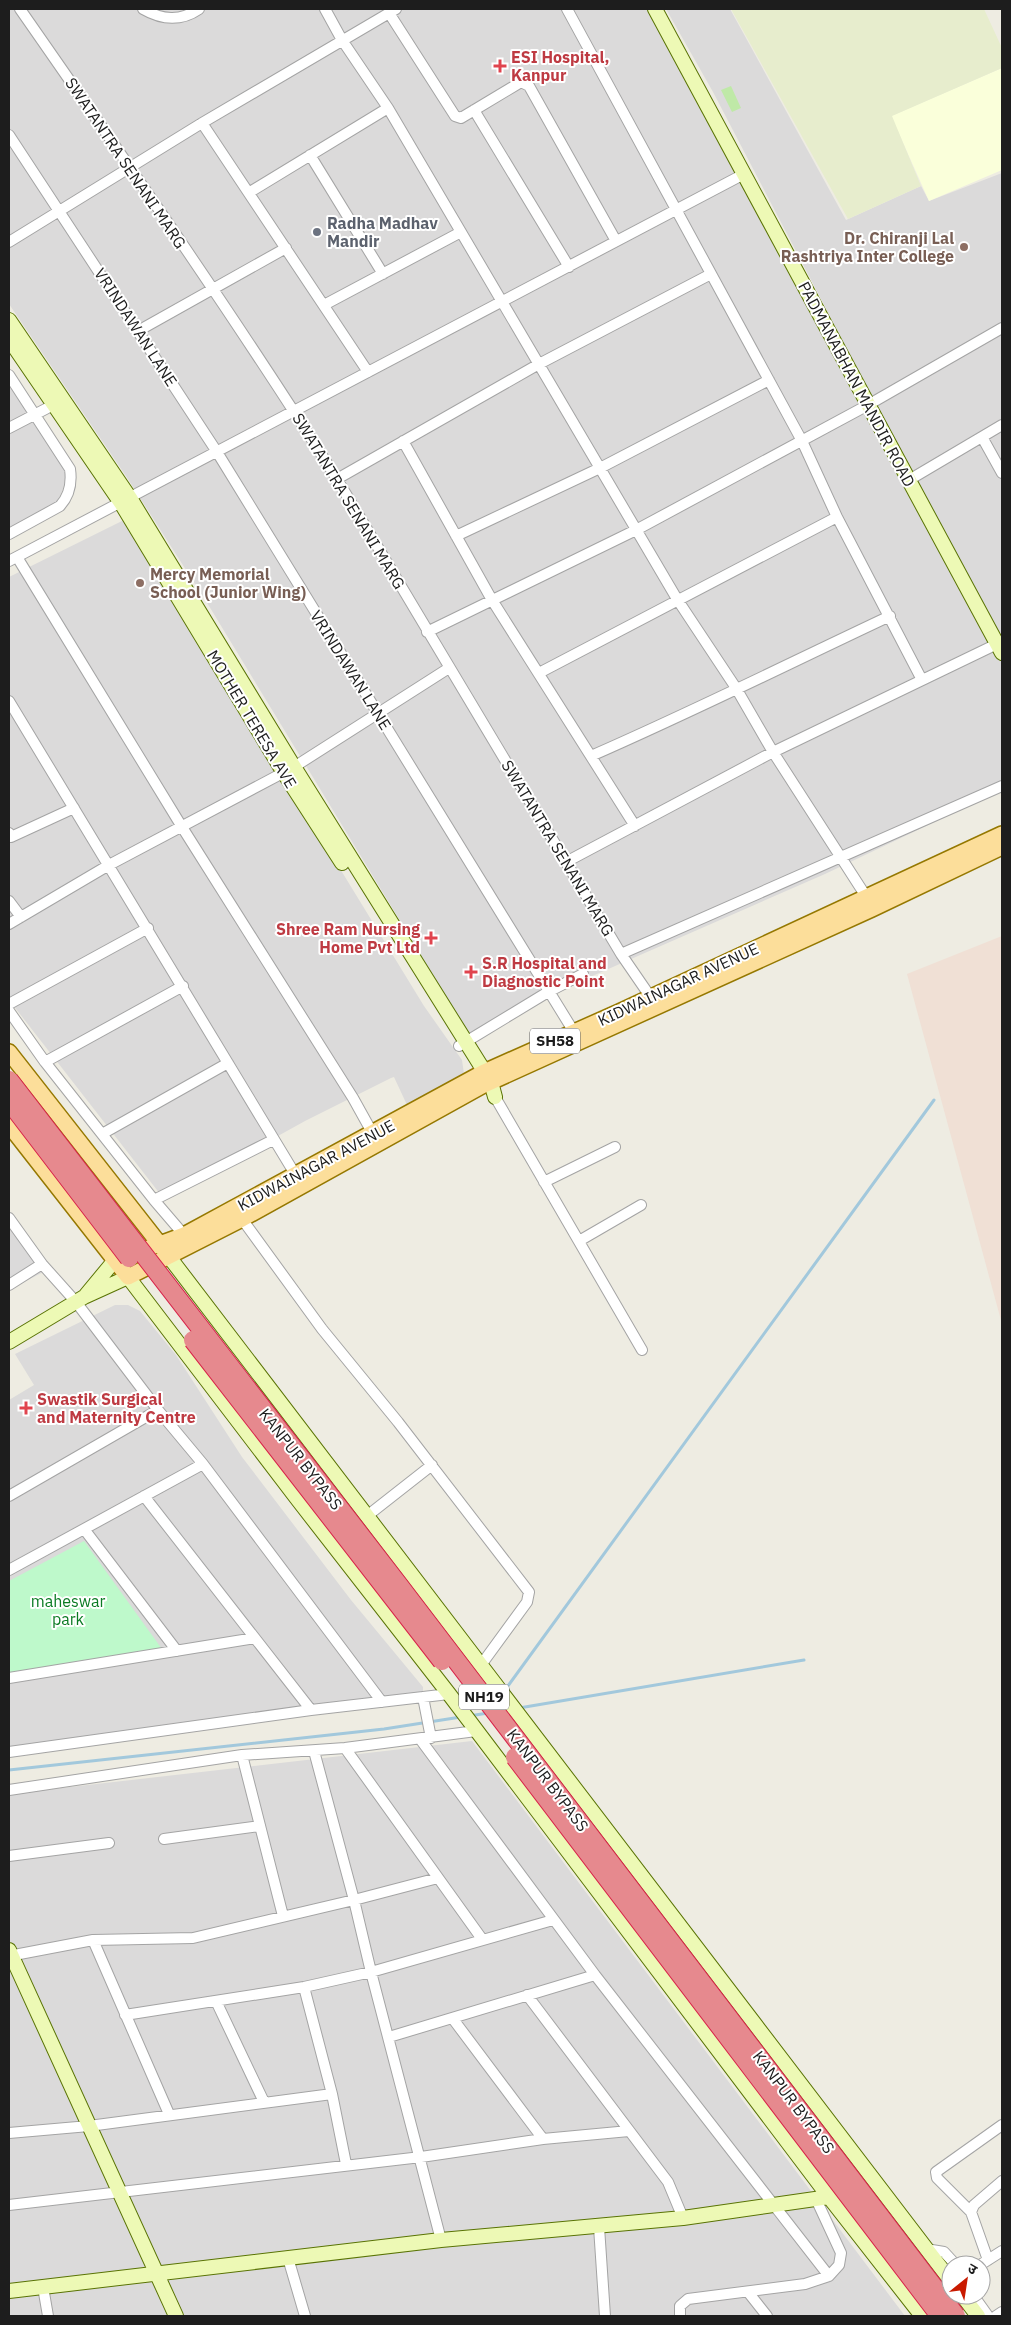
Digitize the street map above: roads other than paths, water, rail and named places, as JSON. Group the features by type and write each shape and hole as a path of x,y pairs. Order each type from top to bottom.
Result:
{"highway":[{"name":"KANPUR BYPASS","path":"9,1080 428,1623 956,2316"},
{"name":"KANPUR BYPASS","path":"9,1102 445,1665 940,2316"}],"main road":[{"name":"KIDWAINAGAR AVENUE","path":"115,1260 184,1235 299,1181 484,1079 869,902 1002,834"},
{"name":"KIDWAINAGAR AVENUE","path":"869,902 1002,847"},
{"name":"KIDWAINAGAR AVENUE","path":"128,1277 170,1258 242,1220 373,1134 574,1032 654,1002"},
{"path":"9,1052 170,1258"},
{"path":"9,1125 128,1277"}],"street":[{"name":"SWATANTRA SENANI MARG","path":"20,9 130,167 294,411 337,479 621,954 654,1002"},
{"path":"143,9 153,15 179,19 199,9"},
{"path":"325,9 342,40 388,108 677,599 736,688 773,752 842,857 869,902"},
{"path":"567,9 802,440 837,517 922,680"},
{"name":"PADMANABHAN MANDIR ROAD","path":"655,9 1000,649"},
{"path":"9,242 61,212 202,123 392,11 450,112 460,118 522,82 529,86 616,241"},
{"path":"250,192 388,108"},
{"path":"474,110 569,266"},
{"path":"202,123 250,192 368,372"},
{"name":"VRINDAWAN LANE","path":"9,135 217,452 574,1032"},
{"path":"310,156 383,274"},
{"path":"373,1134 353,1098 13,559 744,174"},
{"path":"324,305 461,232"},
{"path":"138,331 286,248"},
{"path":"337,479 540,364 711,274"},
{"path":"9,320 58,403"},
{"path":"427,632 636,530 868,405 1002,328"},
{"path":"9,339 58,403 125,500 289,770 495,1097 642,1350"},
{"path":"9,375 70,469 72,481 66,499 60,506 9,534"},
{"path":"456,536 600,468 769,380"},
{"path":"9,428 36,416 58,403"},
{"path":"909,480 1002,425"},
{"path":"982,437 1002,473"},
{"path":"403,441 492,600 635,826"},
{"path":"539,673 677,599 837,517"},
{"path":"591,756 706,706 736,688 890,616"},
{"path":"566,862 773,752 922,680 1000,649"},
{"path":"9,924 110,865 289,770 379,715 449,668"},
{"path":"9,701 110,865 299,1181"},
{"path":"621,954 1002,786"},
{"path":"10,836 74,808"},
{"path":"9,901 21,917"},
{"path":"9,1004 148,928"},
{"path":"462,1044 548,992 583,974"},
{"path":"45,1062 182,986"},
{"path":"9,1011 45,1062 184,1235"},
{"path":"102,1134 228,1063"},
{"path":"154,1200 273,1140"},
{"path":"544,1182 615,1147"},
{"path":"579,1241 641,1206"},
{"path":"9,1218 42,1264 80,1299 158,1410 203,1464 382,1702"},
{"path":"242,1220 322,1329 432,1465 529,1592 527,1602 481,1665"},
{"path":"170,1258 941,2268"},
{"path":"80,1299 115,1260"},
{"path":"9,1285 42,1264"},
{"path":"11,1336 80,1299 128,1277 452,1698 823,2198 922,2316"},
{"path":"9,1496 158,1410"},
{"path":"9,1570 203,1464"},
{"path":"367,1516 432,1465"},
{"path":"144,1496 311,1710"},
{"path":"84,1529 177,1651"},
{"path":"9,1678 255,1638"},
{"path":"9,1752 311,1710 382,1702 424,1702 452,1698"},
{"path":"424,1702 431,1738"},
{"path":"9,1790 242,1755 314,1751 431,1738 473,1726"},
{"path":"420,1739 594,1975 829,2276"},
{"path":"345,1748 482,1939"},
{"path":"314,1751 421,2157 441,2240"},
{"path":"242,1755 283,1916"},
{"path":"164,1839 260,1826"},
{"path":"9,1856 110,1843"},
{"path":"176,2316 158,2273 119,2193 10,1954 93,1940 194,1938 438,1878"},
{"path":"125,2014 304,1987 371,1972 553,1920"},
{"path":"93,1940 169,2114"},
{"path":"389,2037 594,1975"},
{"path":"304,1987 332,2094 346,2164"},
{"path":"527,1995 668,2182 682,2218"},
{"path":"216,2001 264,2102"},
{"path":"453,2019 543,2139"},
{"path":"9,2133 89,2126 332,2094"},
{"path":"982,2255 971,2212 937,2178 936,2172 1002,2125"},
{"path":"9,2206 346,2164 421,2157 543,2139 629,2132"},
{"path":"971,2212 974,2205 1002,2181"},
{"path":"9,2291 441,2240 682,2218 823,2198"},
{"path":"680,2316 680,2306 688,2299 805,2284 829,2276 839,2265 841,2252 823,2198"},
{"path":"599,2227 605,2316"},
{"path":"926,2249 944,2252 947,2255"},
{"path":"991,2258 1002,2251"},
{"path":"288,2258 305,2316"},
{"path":"43,2287 48,2316"},
{"path":"748,2292 767,2316"},
{"path":"970,2305 978,2316"},
{"path":"980,2305 988,2316"},
{"path":"996,2316 1002,2312"}],"waterway":[{"path":"505,1690 934,1100"},
{"path":"519,1708 804,1660"},
{"path":"469,1716 488,1713"},
{"path":"9,1770 384,1729 461,1717"}],"place":[{"name":"ESI Hospital, Kanpur","path":"500,66"},
{"name":"Radha Madhav Mandir","path":"317,232"},
{"name":"Dr. Chiranji Lal Rashtriya Inter College","path":"964,247"},
{"name":"Mercy Memorial School (Junior Wing)","path":"140,583"},
{"name":"Shree Ram Nursing Home Pvt Ltd","path":"431,938"},
{"name":"S.R Hospital and Diagnostic Point","path":"471,972"},
{"name":"Swastik Surgical and Maternity Centre","path":"26,1408"}],"park label":[{"name":"maheswar park","path":"68,1610"}]}
